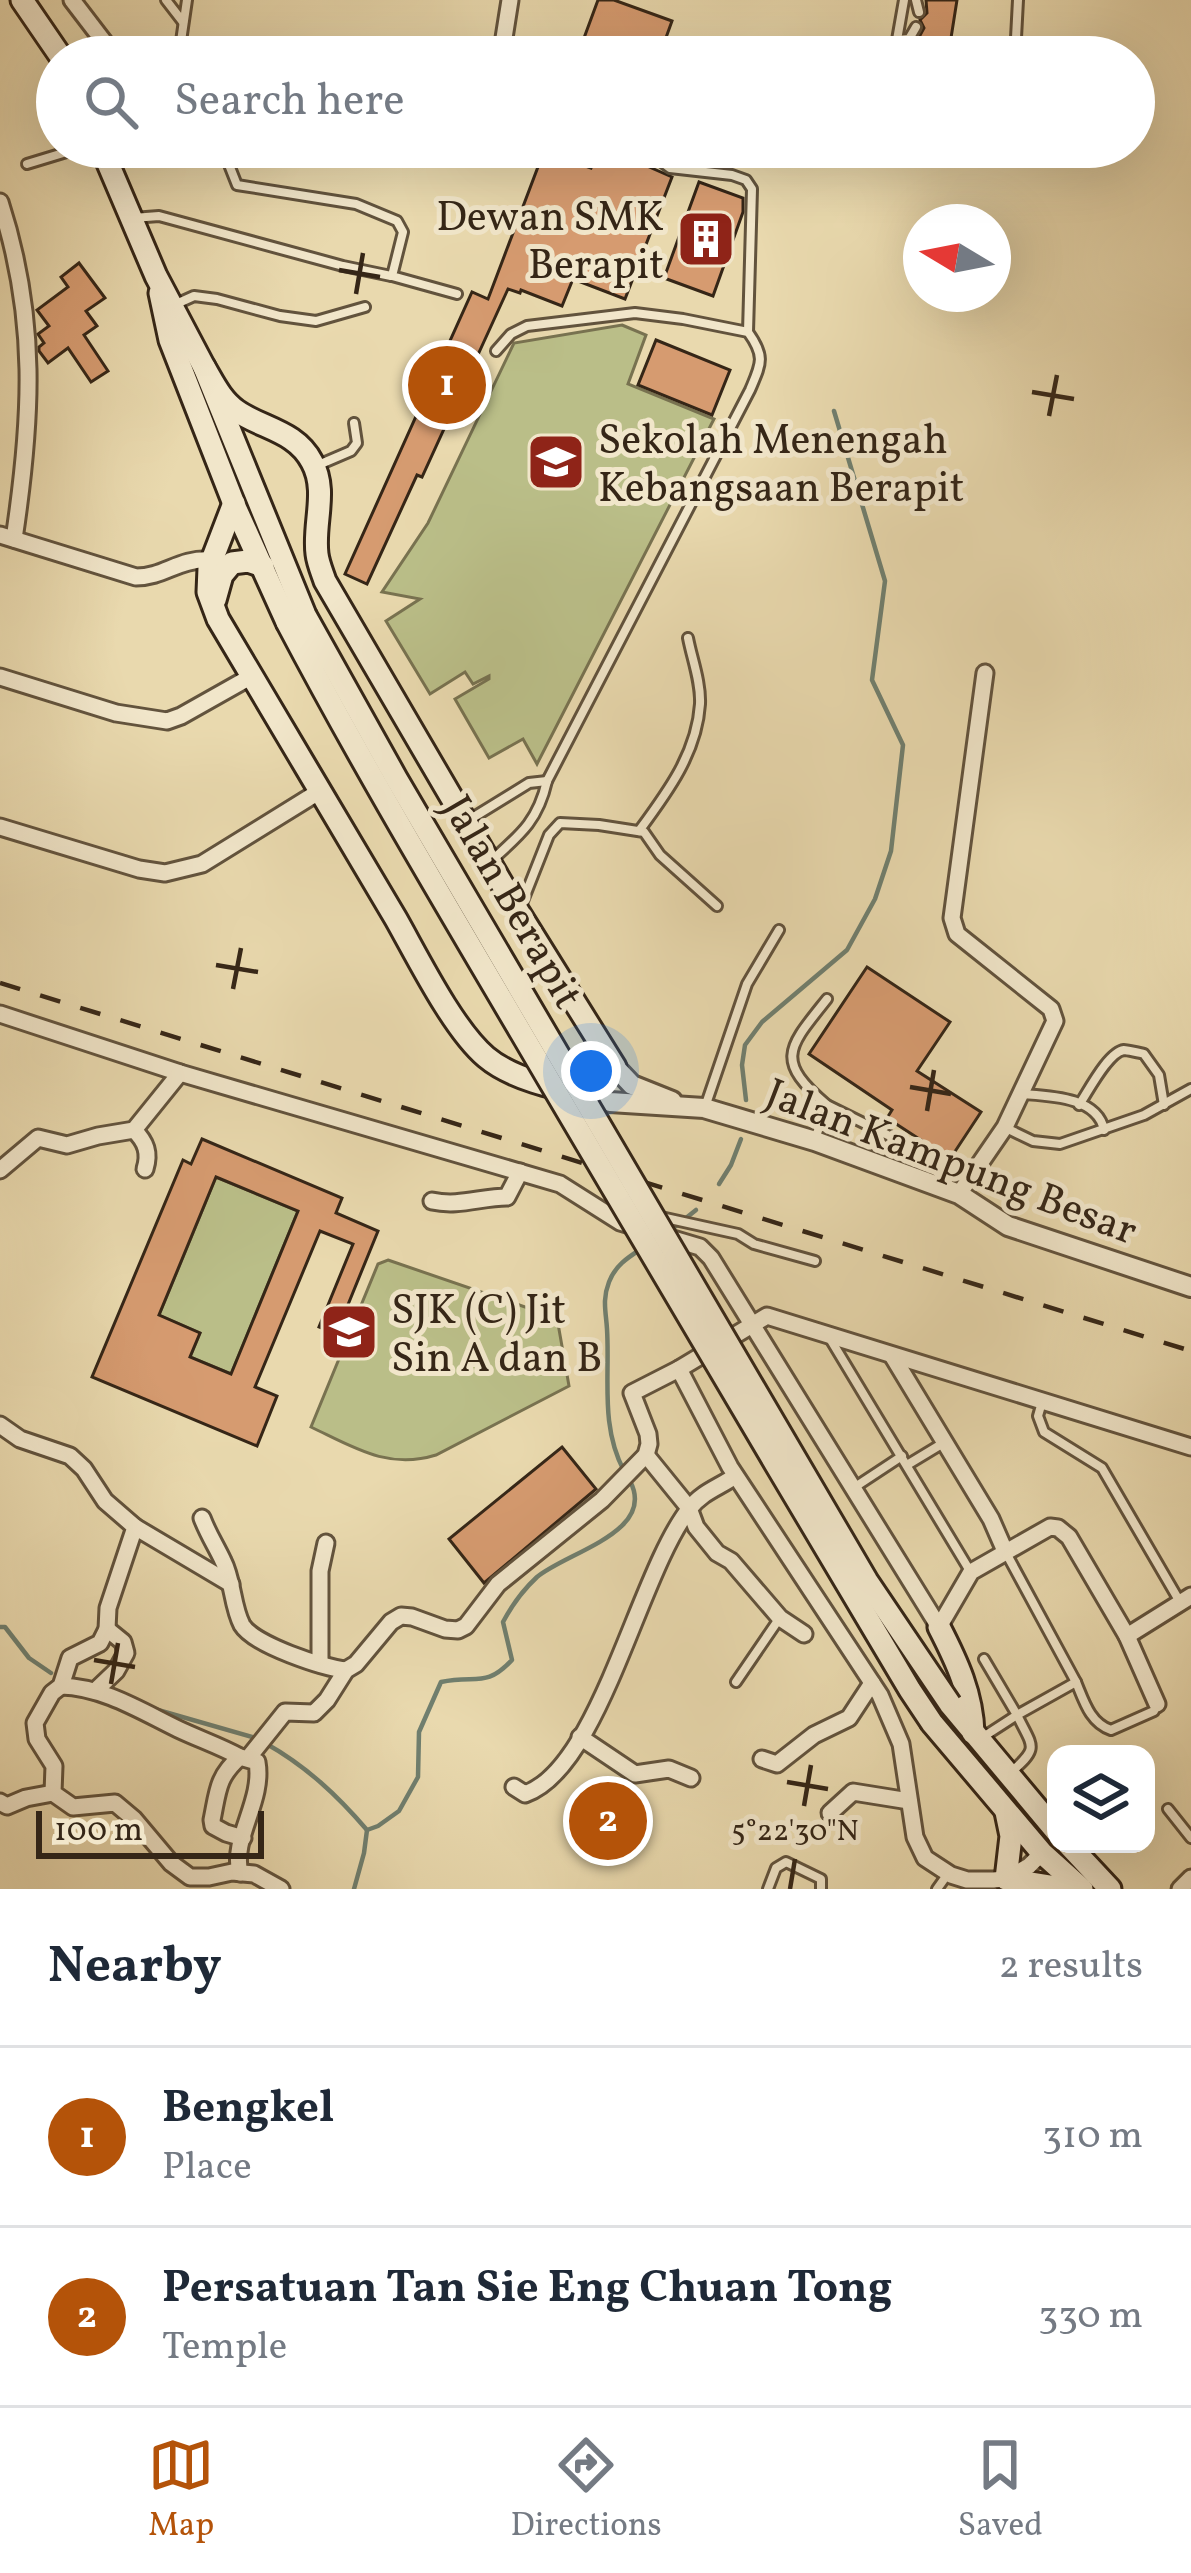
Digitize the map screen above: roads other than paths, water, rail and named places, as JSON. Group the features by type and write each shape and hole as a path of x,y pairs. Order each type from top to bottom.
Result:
{"main road":[{"path":"22,0 47,36"},
{"name":"Jalan Berapit","path":"110,168 156,276 204,367 296,618 396,778 867,1581 950,1704 1047,1821"},
{"path":"156,276 168,334 234,503 262,566 296,618 330,704 766,1450 932,1723 1042,1853 1082,1889"},
{"path":"204,367 224,399 240,413 288,435 314,467 320,496 317,554 325,580 519,913 615,1067 588,1095 497,1066 465,1035 218,619 208,592 211,560 234,503"},
{"path":"242,463 249,443 260,436 288,435"},
{"path":"214,606 222,575 232,562 262,566"},
{"path":"939,1627 959,1666 976,1737"},
{"path":"1006,1812 1012,1836 1006,1879 1054,1887"},
{"path":"1039,1812 1045,1837 1042,1853"},
{"path":"1076,1853 1110,1889"}],"street":[{"path":"72,0 95,36"},
{"path":"504,36 510,0"},
{"path":"0,202 19,265 29,351 26,460 7,537 136,577 149,577 191,559 211,560"},
{"path":"959,1195 1005,1127 1055,1022 1051,1009 957,934 952,919 985,673"},
{"path":"0,677 116,713 167,721 252,676"},
{"path":"0,827 165,873 202,864 320,791"},
{"path":"0,1014 180,1073 560,1184 620,1222 700,1247 939,1627 970,1572 1050,1527 1058,1528 1069,1537 1127,1636 1156,1704"},
{"path":"615,1067 632,1084 695,1107"},
{"path":"0,1170 38,1138 67,1145 134,1130 180,1073"},
{"path":"588,1095 610,1102 695,1107"},
{"name":"Jalan Kampung Besar","path":"695,1107 815,1141 959,1195 1008,1226 1191,1287"},
{"path":"134,1130 147,1149 145,1169"},
{"path":"432,1201 445,1204 506,1197 520,1172"},
{"path":"243,1838 213,1826 223,1773 248,1754 285,1712 314,1713 346,1670 401,1616 445,1629 466,1626 498,1584 602,1500 640,1461 648,1434 632,1393 767,1316 1191,1448"},
{"path":"893,1357 992,1520 1005,1551"},
{"path":"679,1370 735,1476 894,1722 919,1848 935,1867 967,1880 1006,1879 1042,1853"},
{"path":"0,1425 20,1438 70,1456 105,1502 135,1527 231,1584"},
{"path":"640,1461 689,1508 696,1527 717,1552 731,1561 780,1618 804,1634"},
{"path":"514,1787 524,1794 550,1780 572,1754 618,1662 666,1546 689,1508 735,1476"},
{"path":"202,1518 223,1559 242,1625 254,1636 346,1670"},
{"path":"53,1793 54,1766 37,1739 35,1723 61,1686 70,1658 100,1643 135,1527"},
{"path":"320,1664 320,1571 326,1543"},
{"path":"1127,1636 1186,1600"},
{"path":"95,1691 116,1671 126,1653 123,1642 106,1629"},
{"path":"762,1759 777,1765 814,1735 849,1718 872,1683"},
{"path":"61,1686 95,1691 182,1731 248,1754 257,1762 254,1803 237,1859 240,1873"},
{"path":"580,1737 635,1774 669,1769 691,1778"},
{"path":"830,1813 853,1792 909,1801"},
{"path":"0,1802 8,1806 53,1793 73,1808 115,1804 190,1877 254,1874 281,1889"},
{"path":"1180,1889 1191,1878"}],"lane":[{"path":"166,0 183,22"},
{"path":"183,36 187,0"},
{"path":"898,36 904,0"},
{"path":"916,0 919,12"},
{"path":"1016,36 1018,0"},
{"path":"911,36 916,27"},
{"path":"27,164 36,161"},
{"path":"229,168 237,185 356,204 397,220 403,232 392,276"},
{"path":"490,861 528,828 541,806 547,781 761,364 759,348 748,332 752,189 746,180 731,175 670,168"},
{"path":"131,218 159,216 457,294"},
{"path":"173,306 194,296 316,321 365,307"},
{"path":"496,351 511,334 527,326 634,313 748,332"},
{"path":"314,467 351,451 357,443 354,423"},
{"path":"639,831 671,787 696,729 700,700 688,638"},
{"path":"466,822 529,783 547,781"},
{"path":"519,913 549,835 560,823 644,832 660,855 717,906"},
{"path":"695,1107 747,984 779,930"},
{"path":"826,999 800,1032 792,1053 794,1072 827,1105 914,1148"},
{"path":"1079,1105 1102,1069 1125,1050 1144,1054 1159,1075 1164,1105"},
{"path":"1005,1127 1033,1141 1060,1144 1164,1105 1191,1089"},
{"path":"1022,1094 1056,1097 1091,1108 1104,1130"},
{"path":"815,1141 827,1105"},
{"path":"654,1216 738,1234 754,1244 815,1262"},
{"path":"829,1336 970,1572"},
{"path":"1042,1402 1038,1416 1044,1432 1102,1468 1186,1600"},
{"path":"854,1487 945,1442"},
{"path":"1005,1551 1094,1720 1111,1730 1154,1712 1156,1704"},
{"path":"736,1682 780,1618"},
{"path":"983,1659 1033,1747 1030,1756 1007,1775"},
{"path":"976,1737 1076,1682"},
{"path":"1168,1809 1191,1838"},
{"path":"768,1889 776,1868 786,1862 821,1879 820,1889"},
{"path":"937,1889 948,1874"}],"waterway":[{"path":"746,1100 745,1045 762,1022 847,950 875,899 891,851 903,745 872,680 885,581 834,411"},
{"path":"719,1184 741,1139"},
{"path":"671,1230 696,1210"},
{"path":"624,1471 609,1419 605,1300 615,1271 641,1249"},
{"path":"265,1743 320,1782 367,1830 399,1811 418,1777 419,1732 441,1682 487,1678 512,1660 503,1622 514,1604 537,1577 620,1527 635,1499 630,1481"},
{"path":"0,1627 51,1673"},
{"path":"151,1708 256,1738"},
{"path":"354,1889 367,1830"}],"railway":[{"path":"0,983 1191,1351"}],"place":[{"name":"Dewan SMK Berapit","path":"706,239"},
{"name":"Bengkel","path":"447,385"},
{"name":"Sekolah Menengah Kebangsaan Berapit","path":"556,462"},
{"name":"SJK (C) Jit Sin A dan B","path":"349,1332"},
{"name":"Persatuan Tan Sie Eng Chuan Tong","path":"608,1821"}]}
